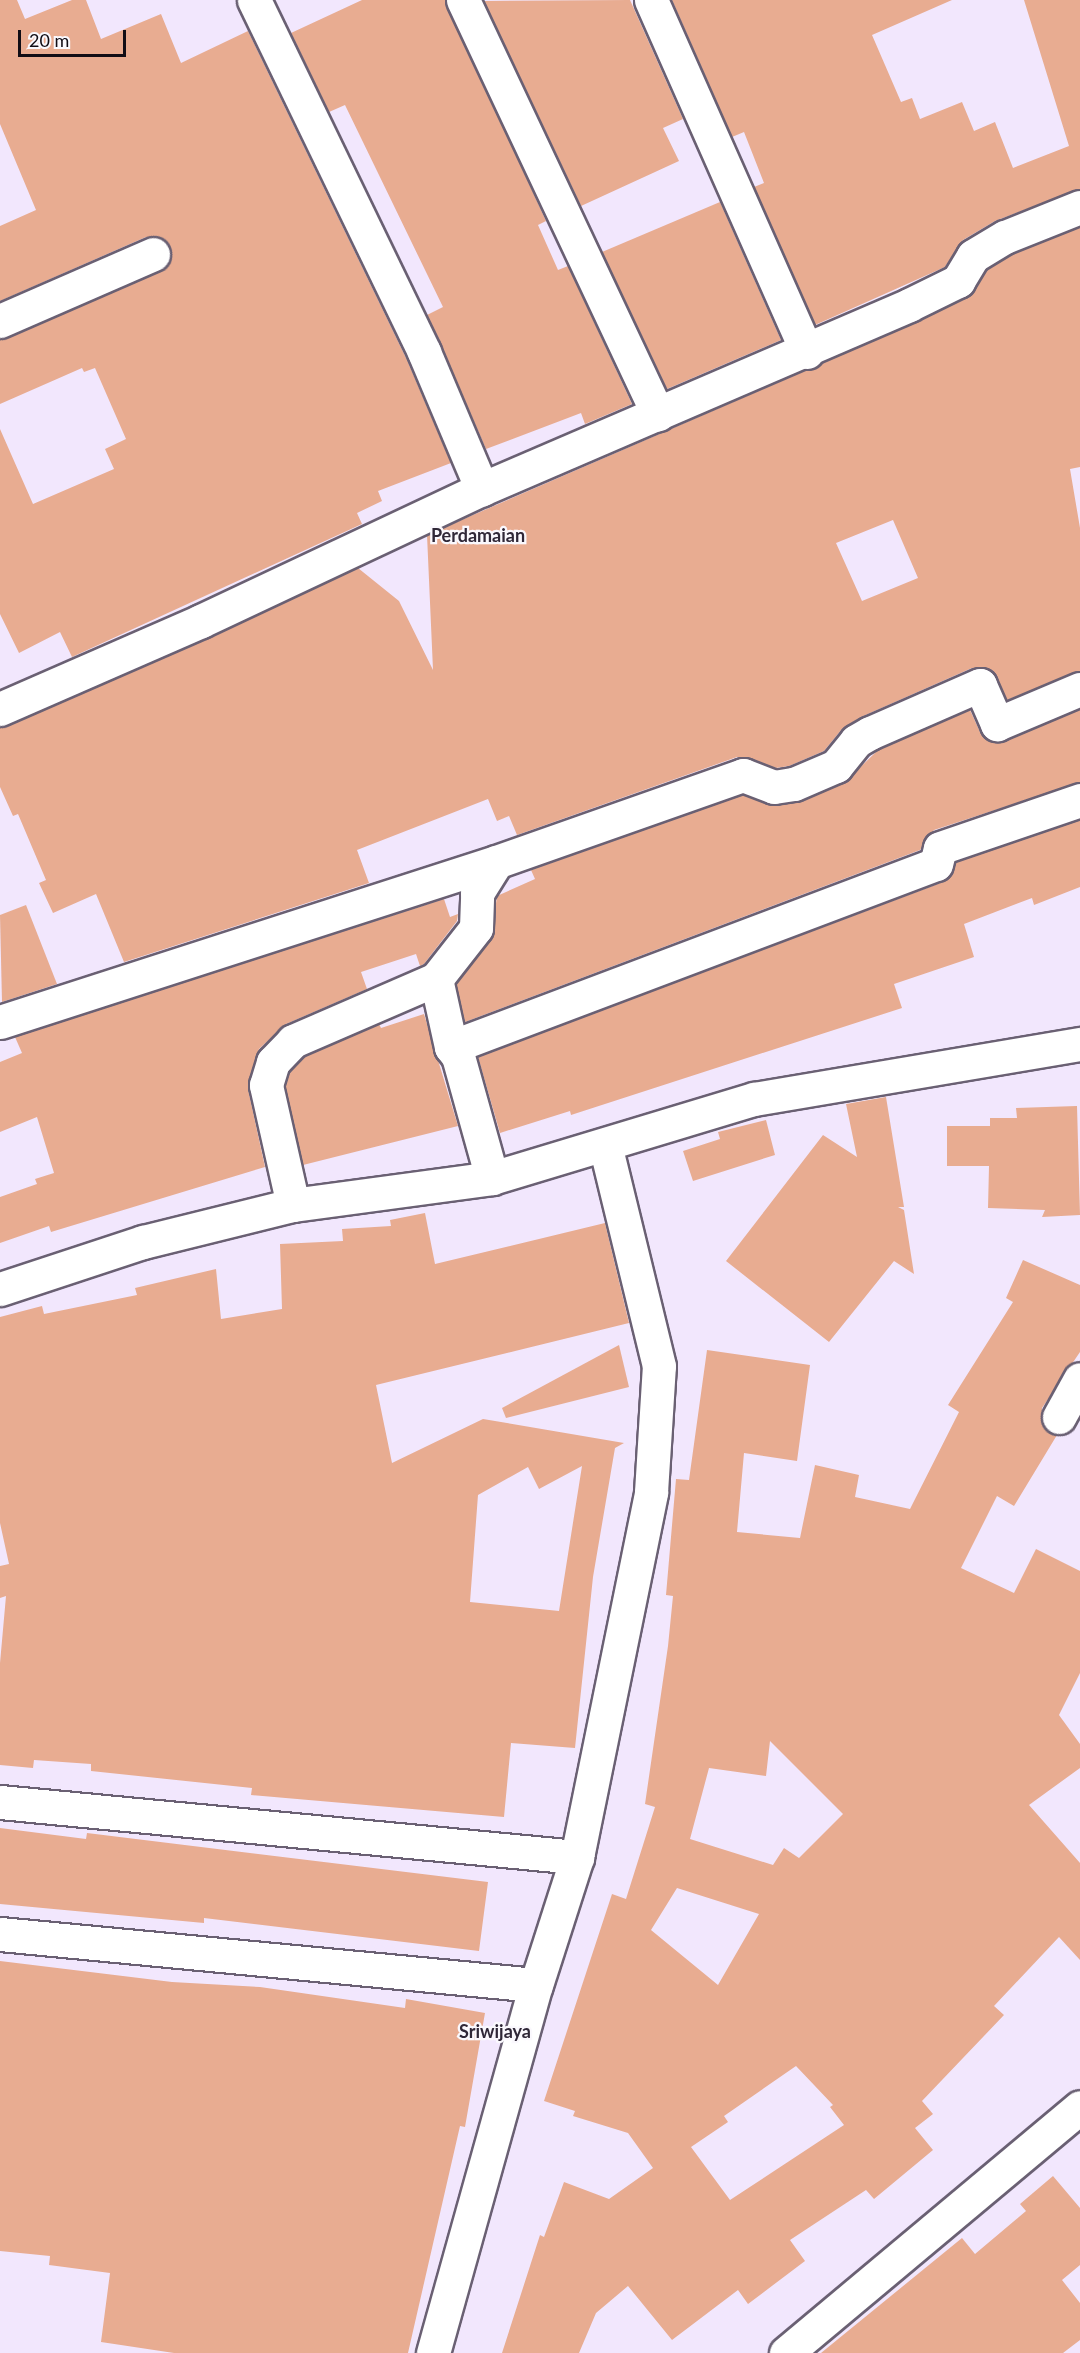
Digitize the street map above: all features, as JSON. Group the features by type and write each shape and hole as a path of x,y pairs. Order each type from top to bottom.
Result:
{"street":[{"path":"255,0 424,352 482,489"},
{"path":"463,0 658,414"},
{"path":"651,0 807,352"},
{"path":"0,709 201,621 482,489 807,352 958,281 973,256 1005,237 1080,207"},
{"path":"0,321 153,254"},
{"path":"0,1023 496,862 743,775 774,787 794,784 836,766 856,741 870,733 980,685 997,724 1080,689"},
{"path":"451,1047 936,864 940,848 1080,800"},
{"path":"293,1205 266,1084 273,1062 293,1041 436,979 476,928 477,893 496,862"},
{"path":"436,979 451,1047 458,1056 492,1178"},
{"path":"0,1289 143,1242 293,1205 492,1178 754,1099 1080,1044"},
{"path":"433,2353 536,1985 577,1857 651,1492 659,1366 605,1144"},
{"path":"1059,1417 1080,1379"},
{"path":"0,1802 577,1857"},
{"path":"0,1934 536,1985"},
{"path":"786,2353 1080,2107"}],"building":[{"path":"0,0 17,0 25,19 72,0 86,0 101,39 161,14 181,63 248,31 407,360 451,463 378,491 382,501 357,513 362,524 72,657 60,632 19,653 0,614 0,429 33,504 114,469 105,449 126,439 95,368 84,372 82,368 0,404 0,339 161,271 172,255 164,239 146,237 0,301 0,226 36,210 0,124"},
{"path":"362,0 445,0 546,221 538,225 558,270 568,266 632,404 585,424 581,413 486,449 427,315 443,307 345,105 329,112 291,33"},
{"path":"630,0 683,119 663,128 679,161 581,206 484,1"},
{"path":"672,0 952,0 872,35 901,102 912,98 920,119 962,102 974,131 995,122 1013,168 1069,146 1024,0 1080,0 1080,189 995,221 963,240 945,267 815,325 754,187 764,183 744,132 732,137"},
{"path":"720,202 781,340 667,389 602,252"},
{"path":"1080,227 1080,467 1070,469 1080,528 1080,671 1007,700 992,670 972,668 861,717 842,729 824,751 789,766 776,768 737,757 517,835 509,816 497,821 488,799 357,850 369,883 124,962 96,894 53,913 39,883 46,880 18,814 13,816 0,787 0,727 358,568 399,601 433,670 427,535 917,322 967,297 987,270 1013,254","holes":["893,520 918,578 862,601 836,543"]},
{"path":"1080,709 1080,782 934,830 920,850 465,1022 456,984 491,939 497,896 535,879 531,870 743,795 776,806 801,801 844,783 878,750 970,710 980,732 995,743"},
{"path":"1080,820 1080,887 1034,905 1032,898 964,924 974,957 894,984 902,1008 571,1115 570,1111 500,1133 478,1057 943,882 956,862"},
{"path":"444,899 450,917 458,914 457,921 424,964 420,966 416,954 361,972 367,989 286,1024 259,1049 248,1089 265,1167 51,1232 49,1226 0,1243 0,1197 37,1184 35,1179 54,1173 37,1117 0,1132 0,1062 22,1053 15,1037"},
{"path":"26,905 57,984 2,1002 0,915"},
{"path":"424,1014 458,1126 303,1165 285,1086 290,1072 304,1057 379,1024 381,1028"},
{"path":"886,1097 904,1207 898,1207 904,1210 914,1274 894,1261 829,1342 726,1261 823,1135 857,1157 846,1104"},
{"path":"1077,1106 1080,1215 1042,1217 1045,1210 988,1208 989,1166 947,1166 947,1126 990,1126 990,1118 1017,1118 1016,1108"},
{"path":"766,1120 775,1155 693,1181 683,1151 720,1139 718,1132"},
{"path":"425,1213 435,1264 605,1223 629,1323 376,1385 392,1463 483,1419 624,1443 615,1448 593,1577 575,1748 511,1743 504,1817 251,1795 252,1788 91,1771 91,1764 34,1760 33,1768 0,1765 0,1663 6,1596 0,1598 0,1566 9,1564 0,1523 0,1317 42,1306 44,1314 137,1295 135,1288 216,1269 221,1319 282,1309 280,1244 343,1241 342,1229 391,1226 390,1220","holes":["582,1466 559,1611 470,1602 478,1495 528,1467 539,1489"]},
{"path":"1023,1260 1080,1285 1080,1352 1042,1408 1043,1426 1057,1435 1014,1506 997,1496 961,1568 1014,1593 1036,1549 1080,1571 1080,1673 1059,1715 1080,1744 1080,1768 1029,1805 1080,1863 1080,1960 1059,1937 994,2006 1004,2015 922,2101 933,2114 915,2128 933,2150 874,2199 866,2190 790,2240 805,2261 748,2304 738,2290 672,2340 628,2286 596,2313 579,2353 502,2353 540,2235 544,2237 564,2182 609,2199 653,2168 628,2133 573,2116 575,2111 544,2101 612,1894 626,1899 655,1807 645,1804 673,1596 666,1595 676,1479 689,1480 707,1350 810,1365 797,1461 744,1453 737,1532 800,1538 815,1465 859,1475 855,1497 910,1509 959,1412 948,1405 1013,1302 1006,1298","holes":["770,1741 843,1814 799,1858 784,1848 773,1865 690,1839 709,1768 766,1776","677,1888 759,1914 718,1985 651,1930","796,2066 833,2105 830,2107 844,2125 730,2200 691,2147 728,2122 724,2116"]},
{"path":"619,1345 629,1387 506,1418 502,1408"},
{"path":"0,1828 86,1839 87,1833 488,1882 479,1951 204,1918 204,1923 0,1904"},
{"path":"0,1961 172,1982 260,1987 405,2008 406,1999 485,2013 465,2127 460,2126 408,2353 174,2353 101,2342 110,2273 49,2265 50,2256 0,2251"},
{"path":"1053,2176 1080,2208 1080,2265 1062,2280 1080,2303 1080,2340 1063,2353 821,2353 962,2238 975,2254 1026,2211 1020,2204"}],"district":[{"name":"Perdamaian","path":"478,535"},
{"name":"Sriwijaya","path":"495,2031"}]}
